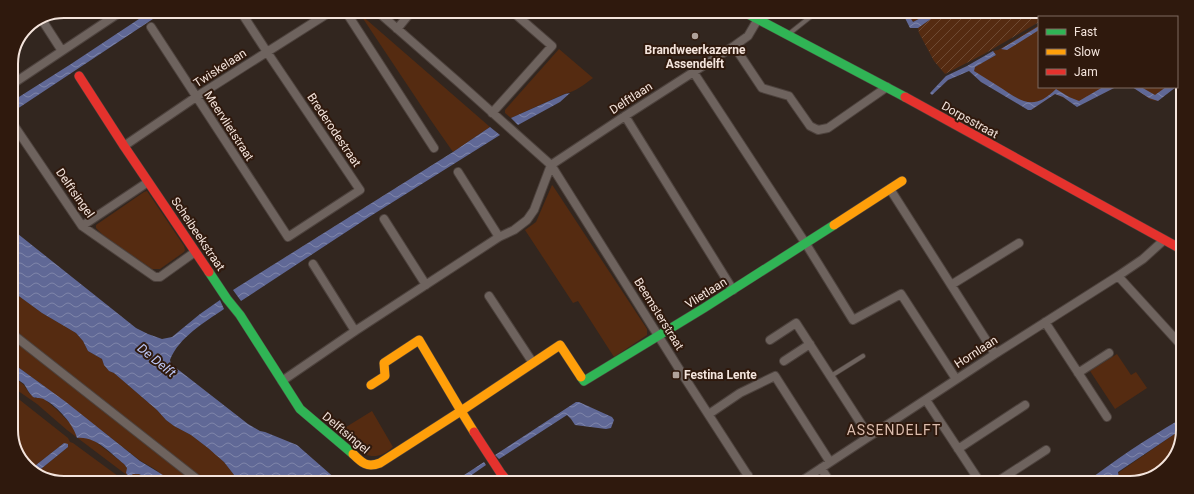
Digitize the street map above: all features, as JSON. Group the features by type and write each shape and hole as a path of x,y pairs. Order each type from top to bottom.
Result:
{"street":[{"path":"18,80 112,18"},
{"name":"Brederodestraat","path":"245,18 360,190 288,237"},
{"name":"Twiskelaan","path":"124,146 196,97 321,18"},
{"path":"350,18 434,148"},
{"path":"282,381 355,331 499,237 514,230 527,220 534,210 551,166 384,18"},
{"path":"396,29 406,18"},
{"path":"492,113 552,46 520,18"},
{"name":"Dorpsstraat","path":"758,19 1176,246"},
{"name":"Delftlaan","path":"551,166 625,116 734,46 748,36 758,19"},
{"path":"44,22 62,51"},
{"name":"Meervlietstraat","path":"150,27 288,237"},
{"path":"734,46 762,88 789,96 810,126 818,130 828,128 886,88"},
{"path":"694,73 806,244 852,320 901,294 956,379"},
{"name":"Scheibeekstraat","path":"79,76 124,146 227,299"},
{"path":"625,116 733,290"},
{"name":"Delftsingel","path":"18,131 82,226 155,277 160,277 195,252"},
{"name":"Beemsterstraat","path":"551,166 749,476"},
{"path":"458,172 499,237"},
{"name":"Vlietlaan","path":"461,411 560,345 584,381 733,290 902,181"},
{"path":"82,226 148,182"},
{"path":"890,189 994,354"},
{"path":"384,219 426,285"},
{"name":"Hornlaan","path":"809,476 994,354 1118,276 1143,259 1164,240"},
{"path":"951,285 1019,243"},
{"path":"313,264 355,331"},
{"path":"1118,276 1176,340"},
{"path":"489,296 533,363"},
{"name":"Delftsingel","path":"227,299 240,315 300,409 363,463 372,466 380,463 461,411"},
{"path":"1045,322 1107,417"},
{"path":"770,340 796,323 869,436"},
{"path":"18,339 193,476"},
{"path":"371,386 386,376 384,363 419,340 461,411 503,476"},
{"path":"784,361 810,344"},
{"path":"1078,373 1109,353"},
{"path":"709,414 740,393 775,376 830,462"},
{"path":"926,400 976,476"},
{"path":"958,449 1025,405"},
{"path":"1005,476 1046,450"},
{"path":"821,468 826,476"}],"lane":[{"path":"788,35 809,18"},
{"path":"830,377 863,356"}],"shaded area":[{"path":"363,18 365,18 490,127 453,152"},
{"path":"910,18 920,18 913,22"},
{"path":"932,18 1038,18 1038,23 984,54 945,74 934,61 919,33 918,28"},
{"path":"1038,26 1038,88 1114,88 1077,106 1055,94 1031,110 981,81 974,71 974,67 996,55 993,51 998,50"},
{"path":"559,49 593,78 576,90 511,118 505,113 505,110"},
{"path":"1134,88 1174,88 1158,101 1151,100"},
{"path":"552,185 647,329 647,335 614,357 578,301 573,303 525,230 536,222"},
{"path":"147,191 184,246 185,250 160,269 152,269 103,235 96,228 96,225"},
{"path":"18,295 42,313 76,333 83,341 88,351 102,359 104,365 109,371 114,373 157,410 166,420 191,435 208,448 224,462 235,476 198,476 18,335"},
{"path":"18,343 189,476 163,476 138,459 18,367"},
{"path":"1117,354 1131,375 1136,372 1147,388 1115,409 1090,371"},
{"path":"18,380 35,398 43,398 56,409 71,424 76,432 96,442 124,464 133,474 143,476 128,476 67,430 37,404 18,391"},
{"path":"18,399 68,438 70,442 118,476 64,476 46,473 40,470 68,447 64,443 35,466 26,456 20,445 18,433"},
{"path":"372,411 393,447 385,453 377,456 370,456 357,449 338,432"},
{"path":"1176,433 1173,448 1165,460 1156,468 1148,473 1136,476 1119,476 1118,473"}],"water":[{"path":"140,18 154,18 18,108 18,98"},
{"path":"905,18 910,18 913,22 920,18 932,18 918,28 910,28"},
{"path":"1038,27 1038,31 1007,50 1001,49"},
{"path":"993,51 996,55 975,67 974,71 1020,100 1027,102 1040,100 1048,96 1056,89 1079,101 1101,88 1114,88 1077,107 1063,97 1055,94 1031,110 1028,110 981,82 969,71 948,80 932,95 930,93 946,76"},
{"path":"1134,88 1143,88 1155,95 1165,88 1175,88 1158,101 1149,98"},
{"path":"570,93 560,102 518,125 511,118 565,94"},
{"path":"490,127 500,135 369,217 241,301 233,290 453,152"},
{"name":"De Delft","path":"18,234 136,328 162,339 172,337 220,300 224,309 186,337 174,352 170,360 171,364 248,424 260,431 297,445 332,476 235,476 224,462 208,448 191,435 166,420 157,410 114,373 109,371 104,365 102,359 88,351 83,341 76,333 42,313 18,295"},
{"path":"18,367 66,402 140,461 163,476 143,476 133,474 128,476 126,473 127,468 124,464 97,442 84,438 77,438 69,422 60,411 44,399 33,397 24,384 18,380"},
{"path":"576,402 612,417 614,420 611,428 606,429 575,425 567,415 499,459 495,455"},
{"path":"1176,422 1176,433 1118,472 1119,476 1094,476 1131,450"},
{"path":"64,443 68,444 68,447 40,470 35,466"},
{"path":"484,462 486,465 470,476 463,476"}],"traffic: fast":[{"path":"755,18 905,97"},
{"path":"581,377 584,381 704,308 834,225"},
{"path":"209,272 240,315 300,409 353,454"}],"traffic: slow":[{"path":"834,225 902,181"},
{"path":"371,385 385,376 384,363 419,340 461,411 560,345 581,377"},
{"path":"353,454 365,464 372,465 380,463 461,411 474,432"}],"traffic: jam":[{"path":"79,76 209,272"},
{"path":"905,97 1176,246"},
{"path":"474,432 503,476"}],"place":[{"name":"Brandweerkazerne Assendelft","path":"695,36"},
{"name":"Festina Lente","path":"676,375"}],"district":[{"name":"ASSENDELFT","path":"894,430"}]}
